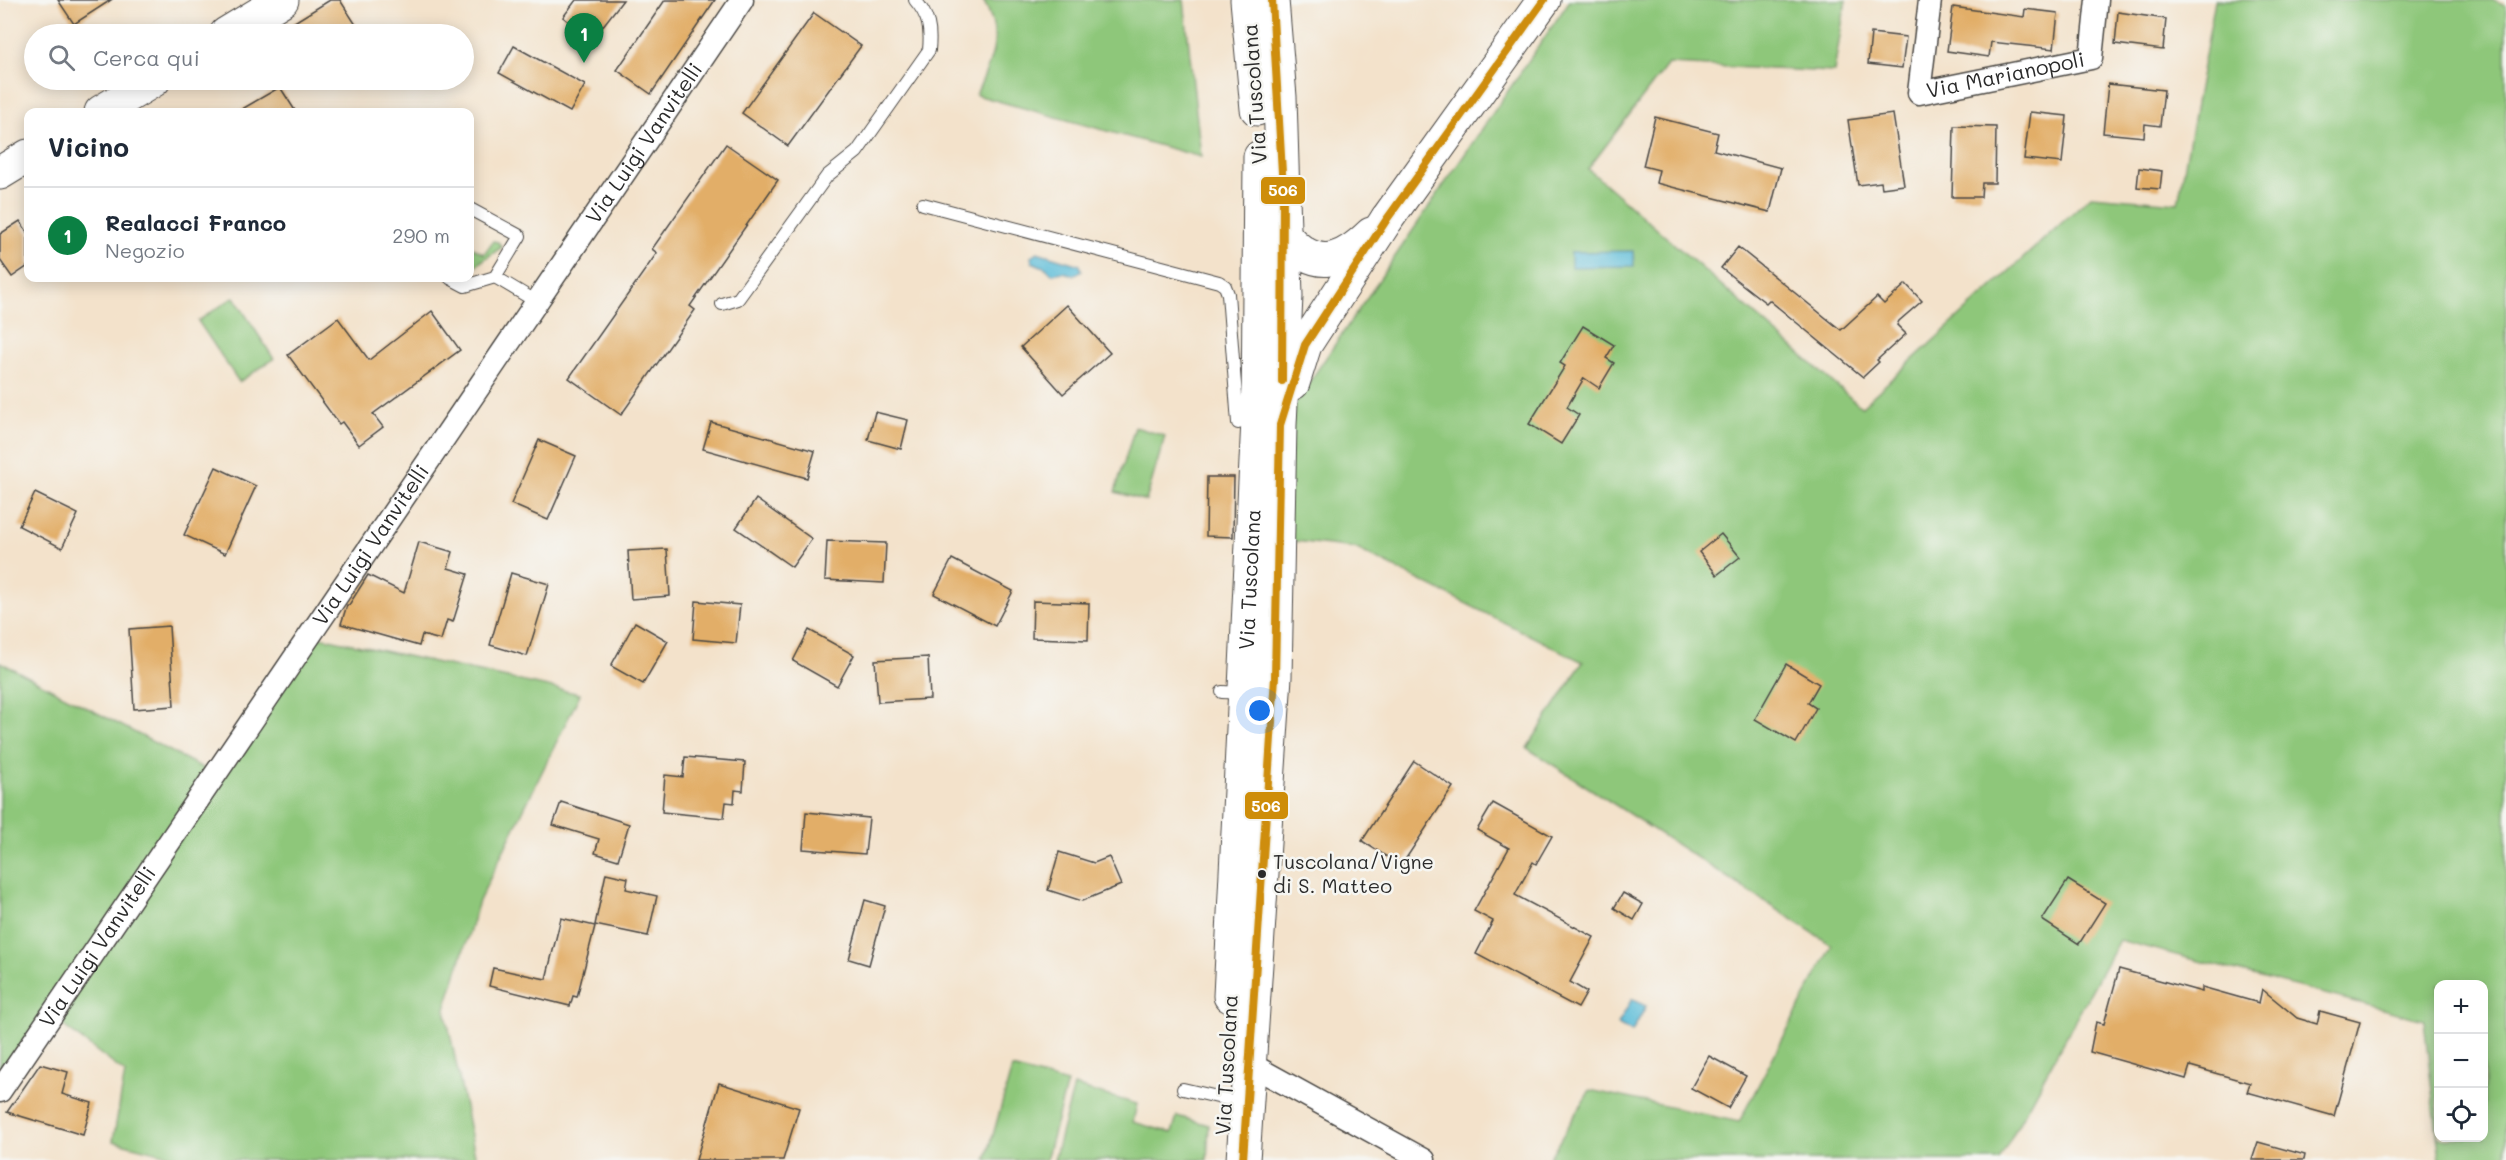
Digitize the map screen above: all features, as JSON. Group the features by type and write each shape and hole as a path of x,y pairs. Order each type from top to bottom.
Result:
{"main road":[{"path":"242,24 282,0"},
{"name":"Via Tuscolana","path":"1222,1160 1226,1099 1233,692 1251,423 1260,168 1255,67 1247,0"},
{"name":"Via Tuscolana","path":"1243,1160 1275,677 1251,423 1286,296 1280,97 1272,0"},
{"path":"1251,423 1387,219 1544,0"},
{"path":"108,108 137,90"},
{"path":"0,173 24,158"},
{"path":"1285,236 1294,246 1308,255 1331,260 1353,250 1387,219"}],"street":[{"name":"Via Luigi Vanvitelli","path":"0,1091 37,1049 742,0"},
{"name":"Via Marianopoli","path":"1930,0 1919,93 2091,58 2097,0"},
{"path":"1248,1063 1424,1160"}],"lane":[{"path":"722,304 738,299 827,176 857,152 929,50 931,31 926,14 915,0"},
{"path":"923,204 1219,282 1225,286 1251,423"},
{"path":"458,282 465,286 495,277 520,236 474,211"},
{"path":"495,277 537,302"},
{"path":"1183,1089 1226,1099"}],"green space":[{"path":"983,0 1184,0 1201,157 976,95 991,59 994,37 990,14"},
{"path":"1570,0 1846,0 1834,72 1668,64 1588,169 1861,407 2091,196 2178,203 2215,0 2491,0 2506,6 2506,1160 2440,1160 2438,1142 2488,1142 2488,980 2434,980 2434,1108 2424,1020 2119,940 1999,1160 1548,1160 1590,1090 1739,1122 1832,945 1527,748 1583,662 1355,548 1278,539 1280,425"},
{"path":"493,241 498,242 502,247 474,266 474,248 484,254"},
{"path":"234,297 274,359 239,382 198,321"},
{"path":"1135,427 1165,436 1146,501 1115,492"},
{"path":"311,635 580,694 479,901 445,1009 476,1160 187,1160 113,1141 125,1073 52,1017 0,1090 0,662 216,775"},
{"path":"1012,1068 1067,1083 1046,1160 986,1160"},
{"path":"1074,1086 1137,1104 1133,1122 1172,1133 1177,1116 1209,1125 1207,1160 1054,1160"}],"water":[{"path":"1633,251 1634,266 1571,267 1571,252"},
{"path":"1037,252 1080,265 1082,271 1074,275 1063,272 1052,274 1046,268 1032,262 1031,256"},
{"path":"1632,999 1646,1006 1632,1032 1618,1024"}],"building":[{"path":"58,0 111,0 74,24"},
{"path":"330,0 340,0 355,24 291,24"},
{"path":"576,0 623,0 592,40 563,17"},
{"path":"665,0 715,0 651,94 617,70"},
{"path":"1953,7 2024,17 2025,9 2058,13 2054,49 1991,42 1989,57 1947,51"},
{"path":"2118,12 2166,19 2163,50 2115,44"},
{"path":"814,13 861,46 788,146 742,113"},
{"path":"1871,33 1906,37 1902,68 1868,64"},
{"path":"514,46 585,85 570,112 499,73"},
{"path":"2108,84 2164,90 2160,126 2145,124 2144,137 2103,133"},
{"path":"275,90 282,90 293,108 244,108"},
{"path":"2030,112 2067,116 2062,163 2024,159"},
{"path":"1893,114 1904,185 1882,188 1881,182 1858,185 1848,120"},
{"path":"1655,117 1718,133 1714,150 1781,168 1770,212 1656,183 1659,170 1643,166"},
{"path":"1954,126 1996,127 1995,183 1982,183 1981,197 1952,197"},
{"path":"726,144 778,180 690,306 695,310 621,415 569,378 657,253 652,249"},
{"path":"2139,168 2162,171 2160,189 2137,187"},
{"path":"20,221 24,227 24,269 12,277 0,260 0,234"},
{"path":"1738,247 1841,330 1877,297 1884,304 1906,284 1922,301 1897,325 1906,334 1877,360 1879,362 1863,377 1769,300 1766,303 1721,268"},
{"path":"1067,305 1110,353 1063,394 1021,347"},
{"path":"432,311 460,350 373,414 383,427 359,445 342,422 339,424 288,355 338,318 369,360"},
{"path":"1583,326 1614,345 1606,358 1614,363 1599,388 1584,378 1567,407 1579,415 1561,444 1529,424 1565,366 1560,363"},
{"path":"875,412 908,420 901,449 868,440"},
{"path":"711,422 815,451 807,478 703,449"},
{"path":"539,440 576,456 548,520 511,504"},
{"path":"216,467 256,486 225,554 184,535"},
{"path":"1207,477 1234,477 1233,537 1206,536"},
{"path":"35,493 78,514 62,548 19,526"},
{"path":"756,499 812,539 792,567 736,528"},
{"path":"1721,534 1740,557 1717,575 1699,552"},
{"path":"827,541 886,543 884,583 825,580"},
{"path":"419,542 453,552 448,568 468,574 453,622 447,620 441,640 422,635 419,646 341,624 347,605 368,575 404,593"},
{"path":"667,549 670,596 631,599 628,551"},
{"path":"952,559 1013,591 995,626 934,594"},
{"path":"511,573 549,584 527,656 490,645"},
{"path":"696,601 740,605 736,643 693,639"},
{"path":"1033,601 1089,603 1088,640 1032,638"},
{"path":"635,622 668,641 643,684 611,666"},
{"path":"169,626 174,706 134,709 129,629"},
{"path":"809,630 854,655 837,686 793,661"},
{"path":"928,657 930,699 878,702 875,660"},
{"path":"1786,664 1819,684 1808,703 1816,708 1796,743 1755,719"},
{"path":"685,757 745,762 743,791 735,790 734,803 726,802 724,818 662,812 665,775 683,777"},
{"path":"1414,761 1453,787 1401,866 1362,841"},
{"path":"561,802 629,824 618,860 595,853 599,839 553,825"},
{"path":"1493,803 1552,836 1536,864 1533,862 1515,895 1594,937 1570,982 1587,992 1578,1008 1476,954 1493,921 1474,911 1509,848 1477,830"},
{"path":"806,812 869,818 865,854 803,849"},
{"path":"1059,852 1094,863 1109,857 1121,885 1082,901 1048,890"},
{"path":"606,873 628,878 626,889 657,896 648,936 595,925"},
{"path":"2068,880 2105,903 2079,944 2042,920"},
{"path":"1623,893 1643,904 1634,920 1614,908"},
{"path":"865,900 885,906 869,965 849,959"},
{"path":"561,918 595,926 577,997 573,996 570,1006 489,986 493,968 546,979"},
{"path":"2119,969 2202,992 2202,987 2259,1003 2262,989 2297,1018 2317,1024 2320,1011 2360,1022 2334,1116 2247,1092 2250,1083 2190,1066 2186,1079 2090,1052 2096,1022 2104,1024"},
{"path":"1709,1056 1746,1076 1728,1108 1691,1088"},
{"path":"40,1064 68,1072 62,1094 92,1103 83,1135 7,1112"},
{"path":"719,1083 799,1108 783,1160 696,1160"},
{"path":"2258,1142 2305,1155 2304,1160 2252,1160"}],"transit line":[{"name":"506","path":"1272,0 1283,190 1282,381"},
{"name":"506","path":"1243,1160 1275,677 1280,425 1305,345 1387,219 1544,0"}],"place":[{"name":"Realacci Franco","path":"584,63"},
{"name":"Tuscolana/Vigne di S. Matteo","path":"1262,874"}]}
